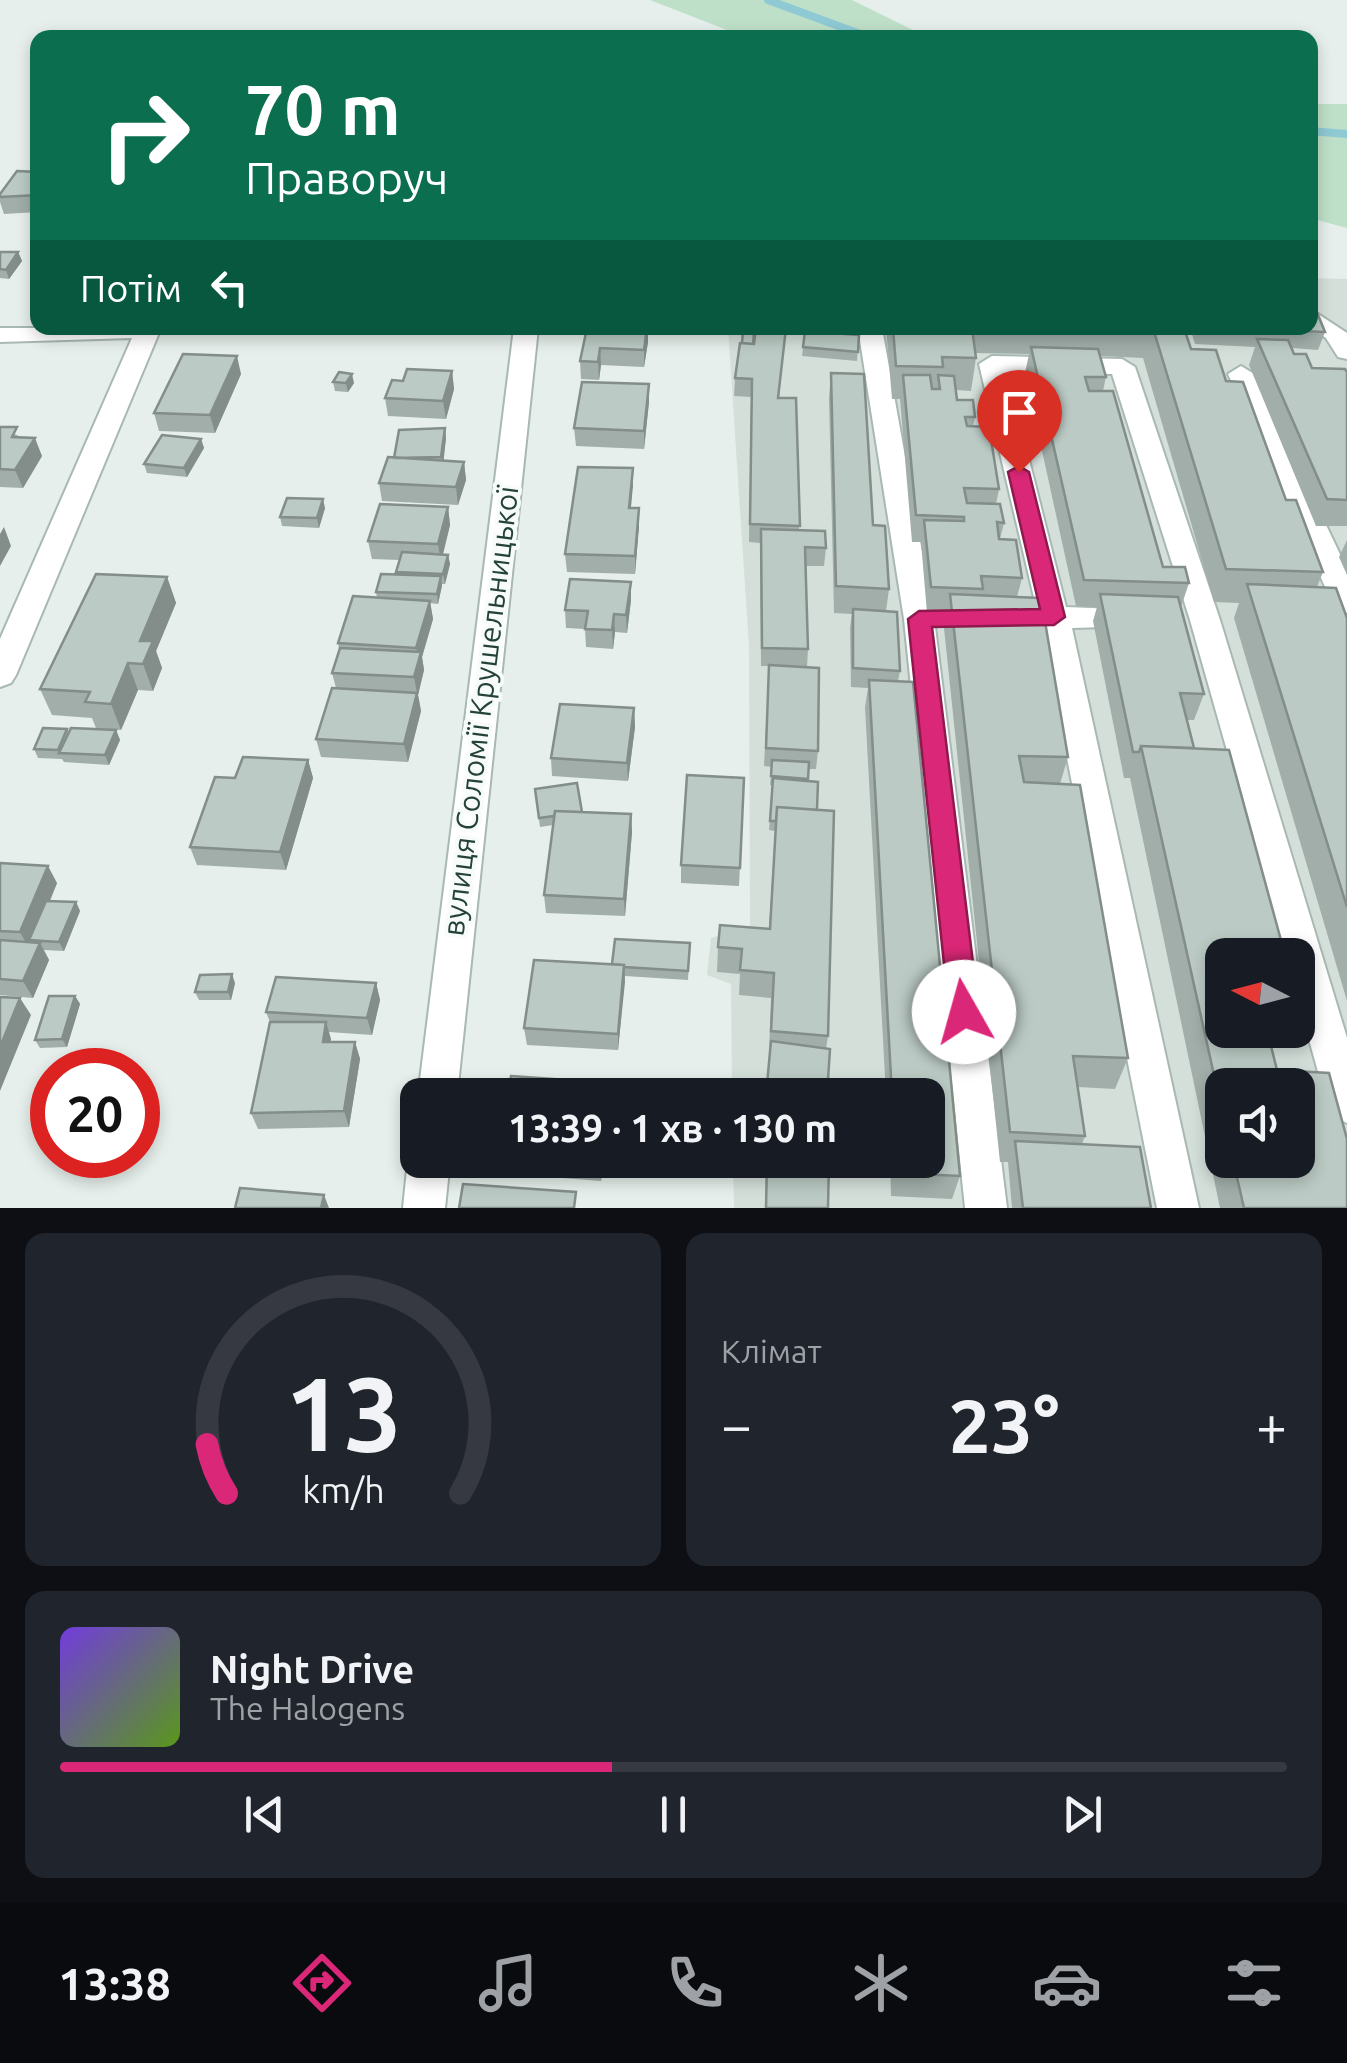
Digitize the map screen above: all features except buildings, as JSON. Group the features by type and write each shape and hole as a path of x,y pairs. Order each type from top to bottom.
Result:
{"street":[{"path":"1318,321 1335,333 1347,352"},
{"path":"0,335 30,334"},
{"path":"0,675 145,335"},
{"name":"вулиця Соломії Крушельницької","path":"439,1078 525,335"},
{"path":"871,335 919,619 986,1208"},
{"path":"1178,1208 1054,617 992,364 1122,367 1205,620 1347,1104"},
{"path":"1241,374 1260,429 1307,524 1333,536 1347,602"},
{"path":"919,619 958,618"},
{"path":"1015,618 1205,620"},
{"path":"424,1208 428,1178"}],"shaded area":[{"path":"1318,278 1347,279 1347,1208 734,1208 733,1178 945,1178 945,1078 732,1078 731,984 707,975 711,938 750,926 749,646 728,335 1318,335"}],"green space":[{"path":"650,0 852,0 913,30 727,30"},
{"path":"1318,104 1347,104 1347,228 1318,220"}],"waterway":[{"path":"768,0 849,30"},
{"path":"1318,132 1347,134"}],"route":[{"path":"964,1012 919,619 1054,617 1019,472"}]}
